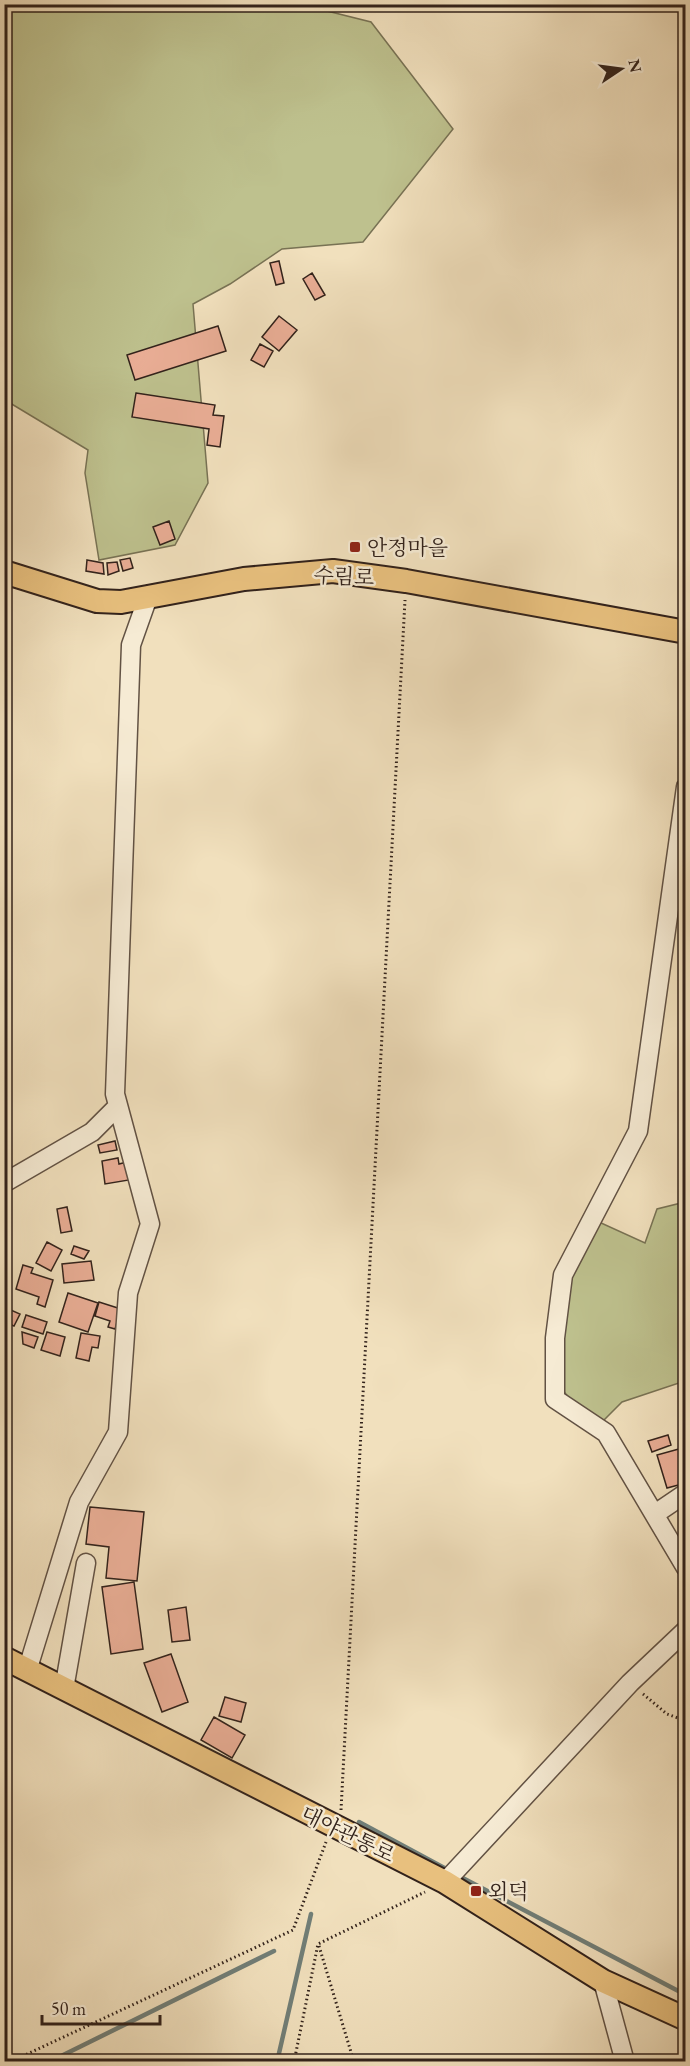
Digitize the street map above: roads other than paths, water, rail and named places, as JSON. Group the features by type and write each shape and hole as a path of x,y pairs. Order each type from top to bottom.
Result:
{"main road":[{"name":"수림로","path":"4,572 97,601 121,602 244,579 333,571 406,580 686,632"},
{"name":"대야관통로","path":"4,1659 336,1828 451,1876 603,1981 682,2009"}],"street":[{"path":"27,1671 79,1502 118,1432 128,1293 150,1224 115,1094 131,645 148,597"},
{"path":"686,787 638,1131 563,1275 555,1338 555,1399 606,1432 686,1568"},
{"path":"4,1183 92,1132 118,1106"},
{"path":"655,1514 686,1492"},
{"path":"64,1689 86,1563"},
{"path":"451,1876 630,1683 686,1630"},
{"path":"603,1981 625,2061"}],"waterway":[{"path":"359,1822 450,1871"},
{"path":"457,1875 686,1995"},
{"path":"277,2062 311,1914"},
{"path":"49,2062 274,1951"}],"place":[{"name":"안정마을","path":"355,547"},
{"name":"외덕","path":"476,1891"}]}
